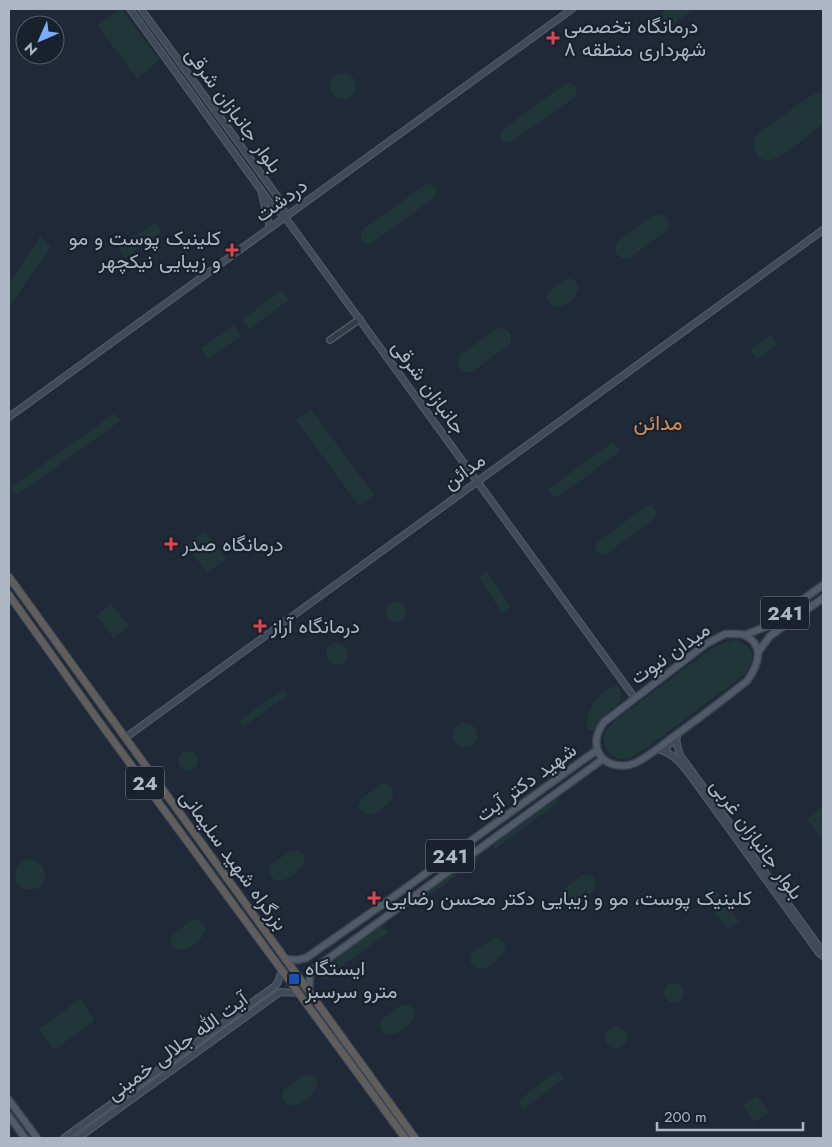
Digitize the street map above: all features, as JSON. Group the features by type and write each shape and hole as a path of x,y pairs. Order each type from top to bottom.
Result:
{"highway":[{"name":"بزرگراه شهید سلیمانی","path":"9,577 415,1138"},
{"name":"بزرگراه شهید سلیمانی","path":"9,595 405,1138"}],"main road":[{"name":"بلوار جانبازان شرقی","path":"130,9 274,208 285,217"},
{"name":"بلوار جانبازان شرقی","path":"140,9 282,203 285,217"},
{"name":"دردشت","path":"9,417 572,9"},
{"path":"260,188 270,228"},
{"name":"جانبازان شرقی","path":"285,217 634,698"},
{"name":"مدائن","path":"125,738 823,230"},
{"name":"241","path":"745,635 765,627 823,586"},
{"name":"241","path":"759,651 770,636 823,598"},
{"name":"میدان نبوت","path":"597,750 598,733 604,722 634,698 711,640 725,634 745,635"},
{"path":"597,750 603,759 611,764 626,766 635,763 657,749 747,681 754,672 759,651 754,642 745,635"},
{"path":"666,752 667,746 677,742 678,733"},
{"name":"بلوار جانبازان غربی","path":"677,742 680,754 823,952"},
{"name":"بلوار جانبازان غربی","path":"657,749 676,757 694,779 819,954 823,956"},
{"name":"شهید دکتر آیت","path":"285,958 301,960 390,900 597,750"},
{"name":"شهید دکتر آیت","path":"309,991 311,972 603,759"},
{"path":"282,970 275,986 280,988 280,992 299,993"},
{"name":"آيت الله جلالى خمينى","path":"64,1138 275,986"},
{"name":"آيت الله جلالى خمينى","path":"78,1138 280,992"},
{"path":"198,1041 202,1048"},
{"path":"9,1100 37,1138"},
{"path":"9,1116 24,1138"}],"street":[{"path":"330,340 360,318"}],"green space":[{"path":"118,9 122,9 159,60 137,79 97,25 120,10"},
{"path":"667,9 694,9 670,27 663,27 660,25 658,18"},
{"path":"343,73 352,77 356,86 352,95 343,99 334,95 330,86 334,77"},
{"path":"570,83 577,88 575,97 511,142 507,143 502,140 500,134 502,130 565,84"},
{"path":"815,93 823,93 823,124 776,158 765,160 757,155 754,142 758,133"},
{"path":"431,184 437,189 435,197 372,243 366,243 362,240 362,230 425,185"},
{"path":"654,215 665,216 668,220 667,230 630,258 625,259 619,256 615,250 618,241"},
{"path":"155,222 162,232 125,258 118,248"},
{"path":"40,236 51,247 9,307 9,285"},
{"path":"569,278 576,282 577,294 565,305 558,307 552,305 547,299 548,292"},
{"path":"282,290 289,300 249,329 242,320"},
{"path":"234,325 241,336 208,359 201,348"},
{"path":"501,328 510,333 510,344 472,372 467,373 461,370 458,364 460,355 496,329"},
{"path":"770,335 777,345 757,360 750,350"},
{"path":"311,409 374,495 359,506 296,420"},
{"path":"115,413 120,421 16,496 10,488"},
{"path":"613,442 620,451 555,498 548,489"},
{"path":"651,505 657,511 655,518 606,554 602,555 597,552 595,546 597,542 646,506"},
{"path":"205,531 226,559 207,573 186,545"},
{"path":"487,572 511,607 502,613 479,578"},
{"path":"396,602 403,605 406,612 403,619 396,622 389,619 386,612 389,605"},
{"path":"111,604 129,626 114,638 96,616"},
{"path":"734,640 747,646 752,653 751,662 745,674 635,755 622,759 613,756 609,752 605,743 605,733 618,718 715,646"},
{"path":"337,643 345,646 348,654 345,662 337,665 329,662 326,654 329,646"},
{"path":"618,685 621,693 618,704 603,717 595,730 588,730 588,715 594,702 604,692"},
{"path":"284,689 288,695 243,727 239,721"},
{"path":"465,723 473,727 477,735 473,743 465,747 457,743 453,735 457,727"},
{"path":"184,751 192,751 198,757 198,765 192,771 184,771 178,765 178,757"},
{"path":"381,784 390,786 393,791 392,798 379,811 371,814 364,813 358,807 360,800"},
{"path":"556,799 560,801 494,850 493,845"},
{"path":"823,806 823,840 807,819"},
{"path":"292,850 301,852 304,857 303,864 290,877 282,880 275,879 269,873 270,865"},
{"path":"476,856 478,860 410,909 410,903"},
{"path":"30,860 41,864 45,875 41,886 30,890 19,886 15,875 19,864"},
{"path":"586,874 594,878 596,884 593,891 580,902 572,905 565,903 560,897 562,890"},
{"path":"713,886 739,921 727,929 701,895"},
{"path":"196,919 203,923 205,929 203,936 190,947 182,950 175,948 170,942 172,935 190,921"},
{"path":"382,924 389,932 335,971 326,980 319,974 350,947"},
{"path":"493,938 502,940 505,945 504,952 491,965 483,968 476,967 470,961 471,954"},
{"path":"674,983 681,986 684,993 681,1000 674,1003 667,1000 664,993 667,986"},
{"path":"80,999 95,1020 54,1050 39,1029"},
{"path":"405,1004 413,1008 415,1014 412,1021 400,1032 392,1035 385,1033 380,1027 381,1020"},
{"path":"616,1026 624,1029 627,1037 624,1045 616,1048 608,1045 605,1037 608,1029"},
{"path":"558,1070 564,1078 524,1109 518,1101"},
{"path":"305,1075 314,1077 317,1082 316,1089 303,1102 295,1105 288,1104 282,1098 283,1090"},
{"path":"757,1096 769,1112 754,1122 743,1106"}],"place":[{"name":"درمانگاه تخصصی شهرداری منطقه ۸","path":"553,38"},
{"name":"کلینیک پوست و مو و زیبایی نیکچهر","path":"232,250"},
{"name":"درمانگاه صدر","path":"171,544"},
{"name":"درمانگاه آراز","path":"260,626"},
{"name":"کلینیک پوست، مو و زیبایی دکتر محسن رضایی","path":"374,898"},
{"name":"ایستگاه مترو سرسبز","path":"294,979"}],"district":[{"name":"مدائن","path":"658,423"}]}
